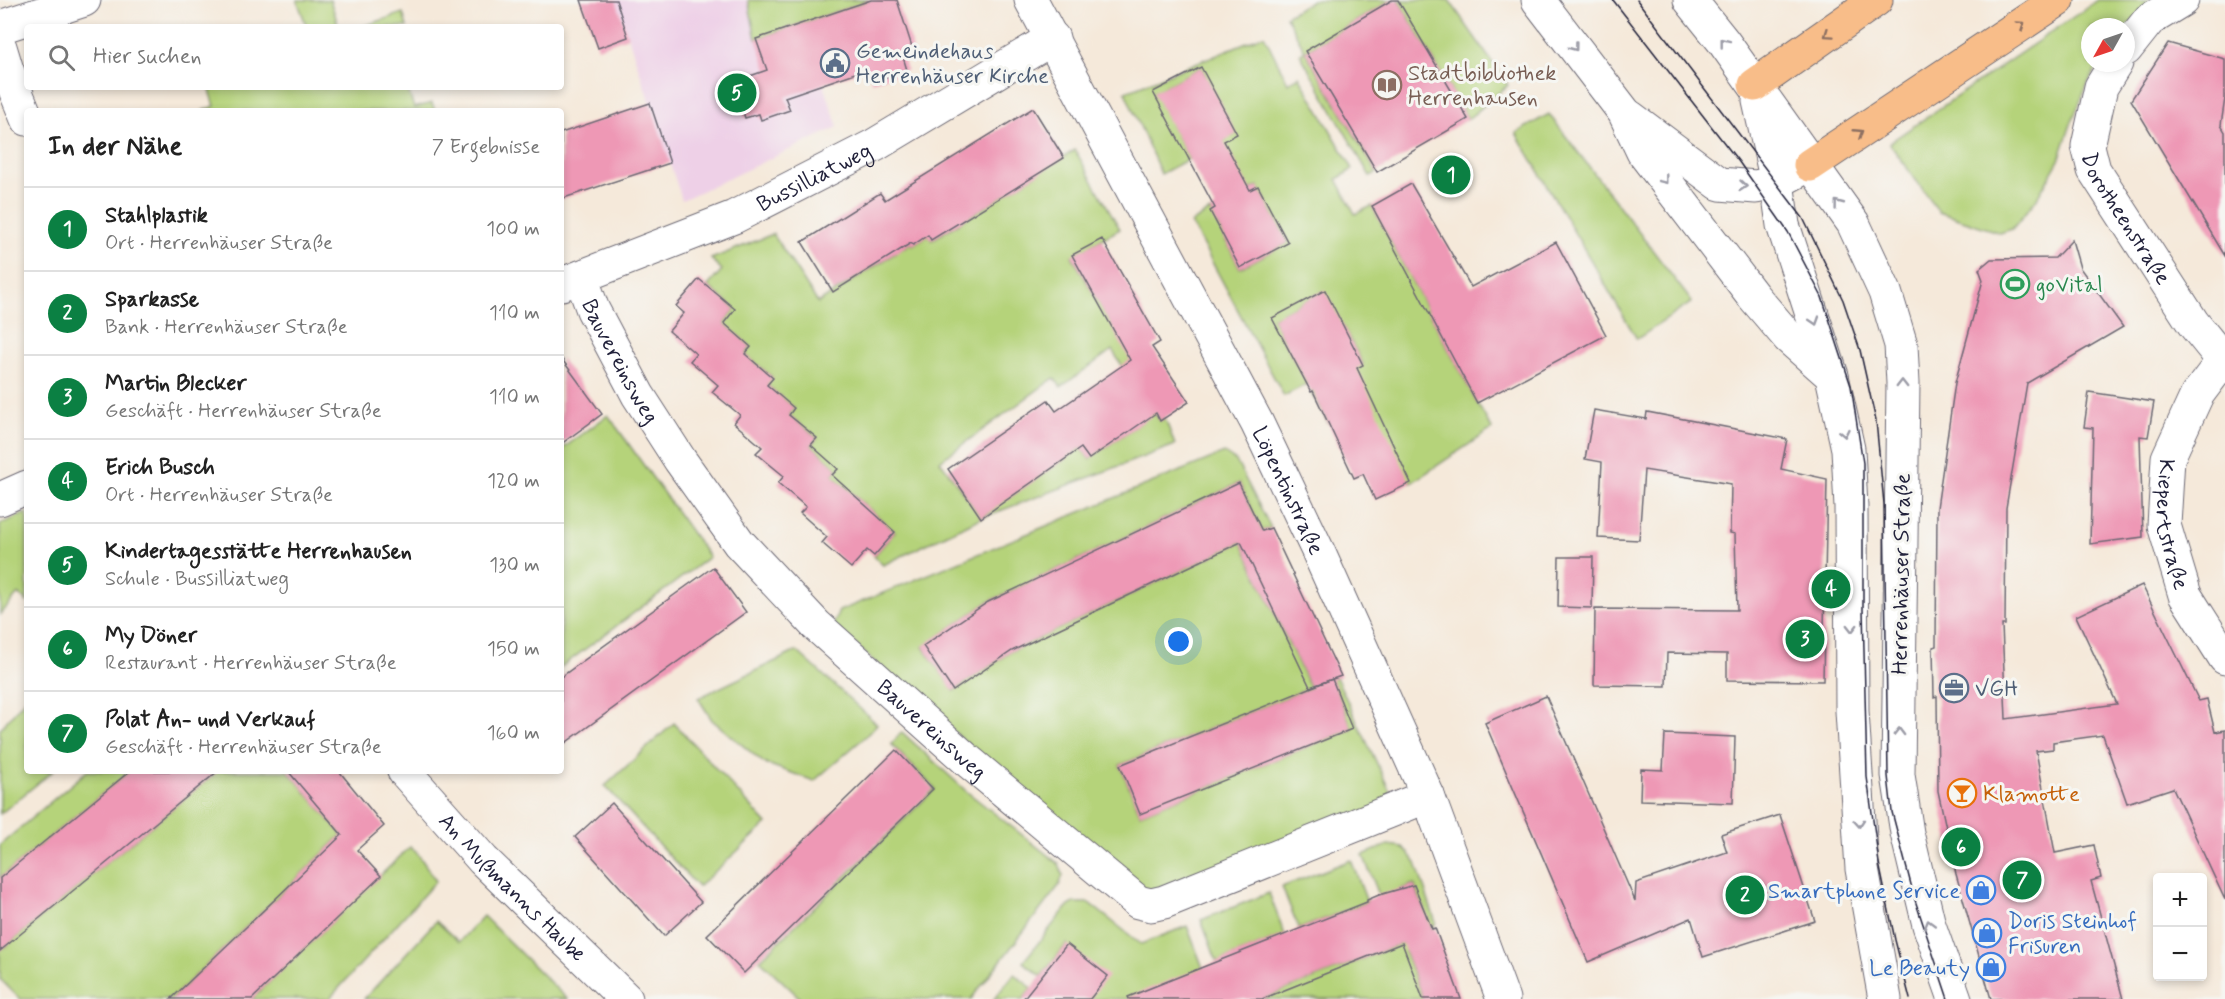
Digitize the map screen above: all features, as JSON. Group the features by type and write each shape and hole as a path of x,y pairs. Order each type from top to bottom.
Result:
{"highway":[{"path":"1755,85 1876,0"},
{"path":"1810,165 2058,0"}],"street":[{"path":"0,27 84,0"},
{"name":"Löpentinstraße","path":"1031,0 1257,423 1318,551 1428,796 1503,999"},
{"path":"1538,0 1624,112 1643,152 1755,297 1789,338 1832,376"},
{"name":"Herrenhäuser Straße","path":"1690,0 1755,85 1853,223 1868,251 1885,292 1901,345 1903,383 1898,775 1907,833 1929,925 1955,999"},
{"path":"2135,38 2149,20 2182,0"},
{"name":"Bussilliatweg","path":"571,280 734,217 875,146 1053,38"},
{"path":"0,47 24,112"},
{"name":"Dorotheenstraße","path":"2110,72 2101,87 2088,146 2094,170 2193,323 2224,359"},
{"name":"Herrenhäuser Straße","path":"1755,85 1777,182 1783,225 1832,376 1848,449 1851,507 1852,711 1862,869 1885,999"},
{"path":"1624,112 1720,184 1756,187 1777,182 1810,165"},
{"name":"Bauvereinsweg","path":"571,280 593,310 638,395 739,543 816,625 967,760 1138,902 1151,905 1164,902 1428,796"},
{"name":"Kiepertstraße","path":"2224,359 2197,395 2168,459 2164,525 2185,595 2225,658"},
{"path":"0,499 24,488"},
{"name":"An Mußmanns Haube","path":"407,774 483,860 626,999"}],"shaded area":[{"path":"616,0 748,0 756,39 803,23 838,127 682,200"}],"green space":[{"path":"297,0 330,0 338,24 306,24"},
{"path":"748,0 871,0 756,39"},
{"path":"1312,0 1392,0 1305,51 1286,16"},
{"path":"1398,0 1449,0 1508,85 1468,119"},
{"path":"2098,0 2158,0 2135,19 2081,18 2081,72 2094,72 2072,121 2059,160 2036,200 2012,229 2000,233 1939,212 1889,143"},
{"path":"403,13 406,24 370,24"},
{"path":"1264,35 1288,83 1299,76 1353,169 1337,179 1355,214 1372,206 1492,429 1411,483 1328,423 1311,392 1363,364 1324,291 1272,318 1307,384 1284,396 1191,223 1210,211 1240,268 1288,243 1258,186 1249,190 1223,141 1236,134 1201,67 1154,92 1189,159 1161,174 1125,92"},
{"path":"1305,51 1377,173 1370,176 1300,54"},
{"path":"210,90 408,90 414,108 210,108 215,106"},
{"path":"432,103 434,108 414,108"},
{"path":"1549,114 1692,302 1637,339 1516,133"},
{"path":"1075,150 1120,229 1072,256 1132,361 1123,367 1112,350 1061,387 1054,378 940,461 981,517 1081,448 1089,459 1155,413 1160,421 1165,418 1175,445 981,518 883,565 874,556 895,532 832,475 838,469 811,445 817,438 789,415 794,408 767,385 772,377 745,354 751,347 724,323 735,309 708,286 722,270 711,259 773,234 818,303 911,243 913,245 928,235 932,240"},
{"path":"608,415 709,557 564,665 564,448"},
{"path":"1224,453 1236,461 1271,528 1262,531 1239,483 988,602 923,647 954,691 1012,651 1241,542 1310,688 1120,765 1140,814 1352,729 1332,679 1336,677 1398,808 1151,905 833,625 839,611"},
{"path":"24,514 24,599 18,594 0,615 0,524"},
{"path":"797,651 877,724 814,781 764,763 712,720 698,698"},
{"path":"24,701 24,774 49,774 0,814 0,729"},
{"path":"674,723 767,824 698,887 605,786"},
{"path":"902,732 966,791 1059,864 1063,875 1059,886 971,999 801,999 760,960 935,789 891,744"},
{"path":"83,774 126,774 0,878 0,845"},
{"path":"214,774 291,774 342,835 171,999 20,999 0,979 0,951"},
{"path":"1388,845 1403,847 1416,863 1436,923 1432,929 1414,884 1382,896 1379,895 1363,855"},
{"path":"410,847 418,854 436,881 329,999 252,999"},
{"path":"1351,860 1367,902 1299,929 1282,887"},
{"path":"1269,893 1285,935 1217,962 1201,920"},
{"path":"1074,903 1089,903 1141,944 1187,926 1203,968 1180,999 1090,999 1067,944 1041,976 1023,962 1066,908"},
{"path":"483,916 567,999 364,999 436,921 459,942"},
{"path":"1410,940 1405,952 1423,999 1262,999"},
{"path":"1014,974 1032,988 1023,999 994,999"}],"building":[{"path":"581,0 616,0 628,37 598,48"},
{"name":"Gemeindehaus Herrenhäuser Kirche","path":"871,0 897,0 914,53 903,57 907,70 872,82 867,69 785,97 790,110 761,120 759,114 745,118 733,82 767,70 756,39"},
{"name":"Stadtbibliothek Herrenhausen","path":"1392,0 1398,0 1468,119 1377,172 1305,51"},
{"path":"2168,43 2225,59 2225,98 2221,125 2225,132 2225,256 2131,100"},
{"path":"1201,67 1237,134 1224,141 1250,190 1258,186 1288,243 1240,268 1210,211 1215,208 1153,92"},
{"path":"650,103 670,163 564,198 564,132"},
{"path":"1033,108 1064,158 931,240 928,235 913,245 911,243 833,292 802,242 880,193 885,200"},
{"path":"1411,184 1471,287 1556,242 1606,335 1477,403 1372,206"},
{"path":"1102,239 1160,342 1152,347 1189,402 1160,421 1156,413 1089,459 1081,448 981,518 948,469 1048,400 1056,411 1130,360 1072,255"},
{"path":"2072,240 2080,268 2123,327 2027,383 2006,508 2005,625 2002,625 2006,719 2117,704 2076,616 2142,585 2199,701 2207,699 2215,732 2225,730 2225,900 2173,788 2127,803 2103,735 2053,742 2053,749 2036,751 2055,853 2094,845 2101,878 2091,881 2123,999 1991,999 1956,874 1938,791 1937,696 1934,697 1933,647 1936,646 1937,508 1955,383 1983,280 1979,269 1991,259 2055,258"},
{"path":"699,279 735,309 724,323 751,347 745,354 773,378 767,385 794,408 789,415 817,438 811,445 838,469 832,475 895,532 874,556 867,550 851,568 822,543 827,537 800,513 806,507 778,483 784,476 756,453 762,447 734,423 740,415 712,392 718,385 690,361 696,354 669,331 684,313 676,306"},
{"path":"1325,290 1363,365 1357,368 1411,483 1375,500 1363,474 1354,478 1313,391 1311,392 1272,318"},
{"path":"564,362 602,414 564,442"},
{"path":"2089,392 2154,402 2148,437 2140,436 2143,537 2090,544 2093,428 2084,427"},
{"path":"1594,410 1646,419 1647,412 1787,439 1781,469 1827,479 1823,681 1727,680 1727,654 1667,653 1666,686 1594,685 1595,609 1737,610 1735,534 1730,533 1731,484 1644,470 1639,540 1598,538 1602,462 1585,459"},
{"path":"1239,483 1262,531 1271,528 1341,676 1310,687 1241,542 1012,651 953,691 923,646 988,602"},
{"path":"1559,557 1593,557 1592,608 1558,607"},
{"path":"713,567 746,612 564,744 564,675"},
{"path":"1332,679 1352,729 1140,814 1120,765"},
{"path":"1546,696 1635,901 1636,883 1727,852 1721,834 1780,815 1815,921 1703,957 1691,918 1588,962 1485,723"},
{"path":"1665,734 1735,737 1733,803 1640,800 1641,769 1663,770"},
{"path":"896,750 933,789 744,973 707,935"},
{"path":"126,774 214,774 0,951 0,878"},
{"path":"291,774 341,774 384,826 357,850 381,876 252,999 171,999 342,835"},
{"path":"612,803 701,902 664,936 575,837"},
{"path":"1414,885 1432,929 1435,928 1461,999 1423,999 1402,943 1262,999 1129,999 1128,997 1367,902 1379,895"},
{"path":"1067,944 1108,976 1090,999 1023,999"}],"tram line":[{"path":"1613,0 1739,162 1788,232 1822,297 1851,386 1863,463 1863,609 1867,777 1879,863 1910,999"},
{"path":"1637,0 1803,218 1843,300 1860,350 1876,421 1884,504 1888,776 1892,812 1915,900 1948,999"}],"place":[{"name":"Gemeindehaus Herrenhäuser Kirche","path":"835,63"},
{"name":"Stadtbibliothek Herrenhausen","path":"1387,85"},
{"name":"Kindertagesstätte Herrenhausen","path":"737,93"},
{"name":"Stahlplastik","path":"1451,175"},
{"name":"goVital","path":"2015,284"},
{"name":"Erich Busch","path":"1831,589"},
{"name":"Martin Blecker","path":"1805,639"},
{"name":"VGH","path":"1954,688"},
{"name":"Klamotte","path":"1962,793"},
{"name":"My Döner","path":"1961,847"},
{"name":"Polat An- und Verkauf","path":"2022,880"},
{"name":"Smartphone Service","path":"1981,890"},
{"name":"Sparkasse","path":"1745,895"},
{"name":"Doris Steinhof Frisuren","path":"1987,933"},
{"name":"Le Beauty","path":"1991,967"}]}
